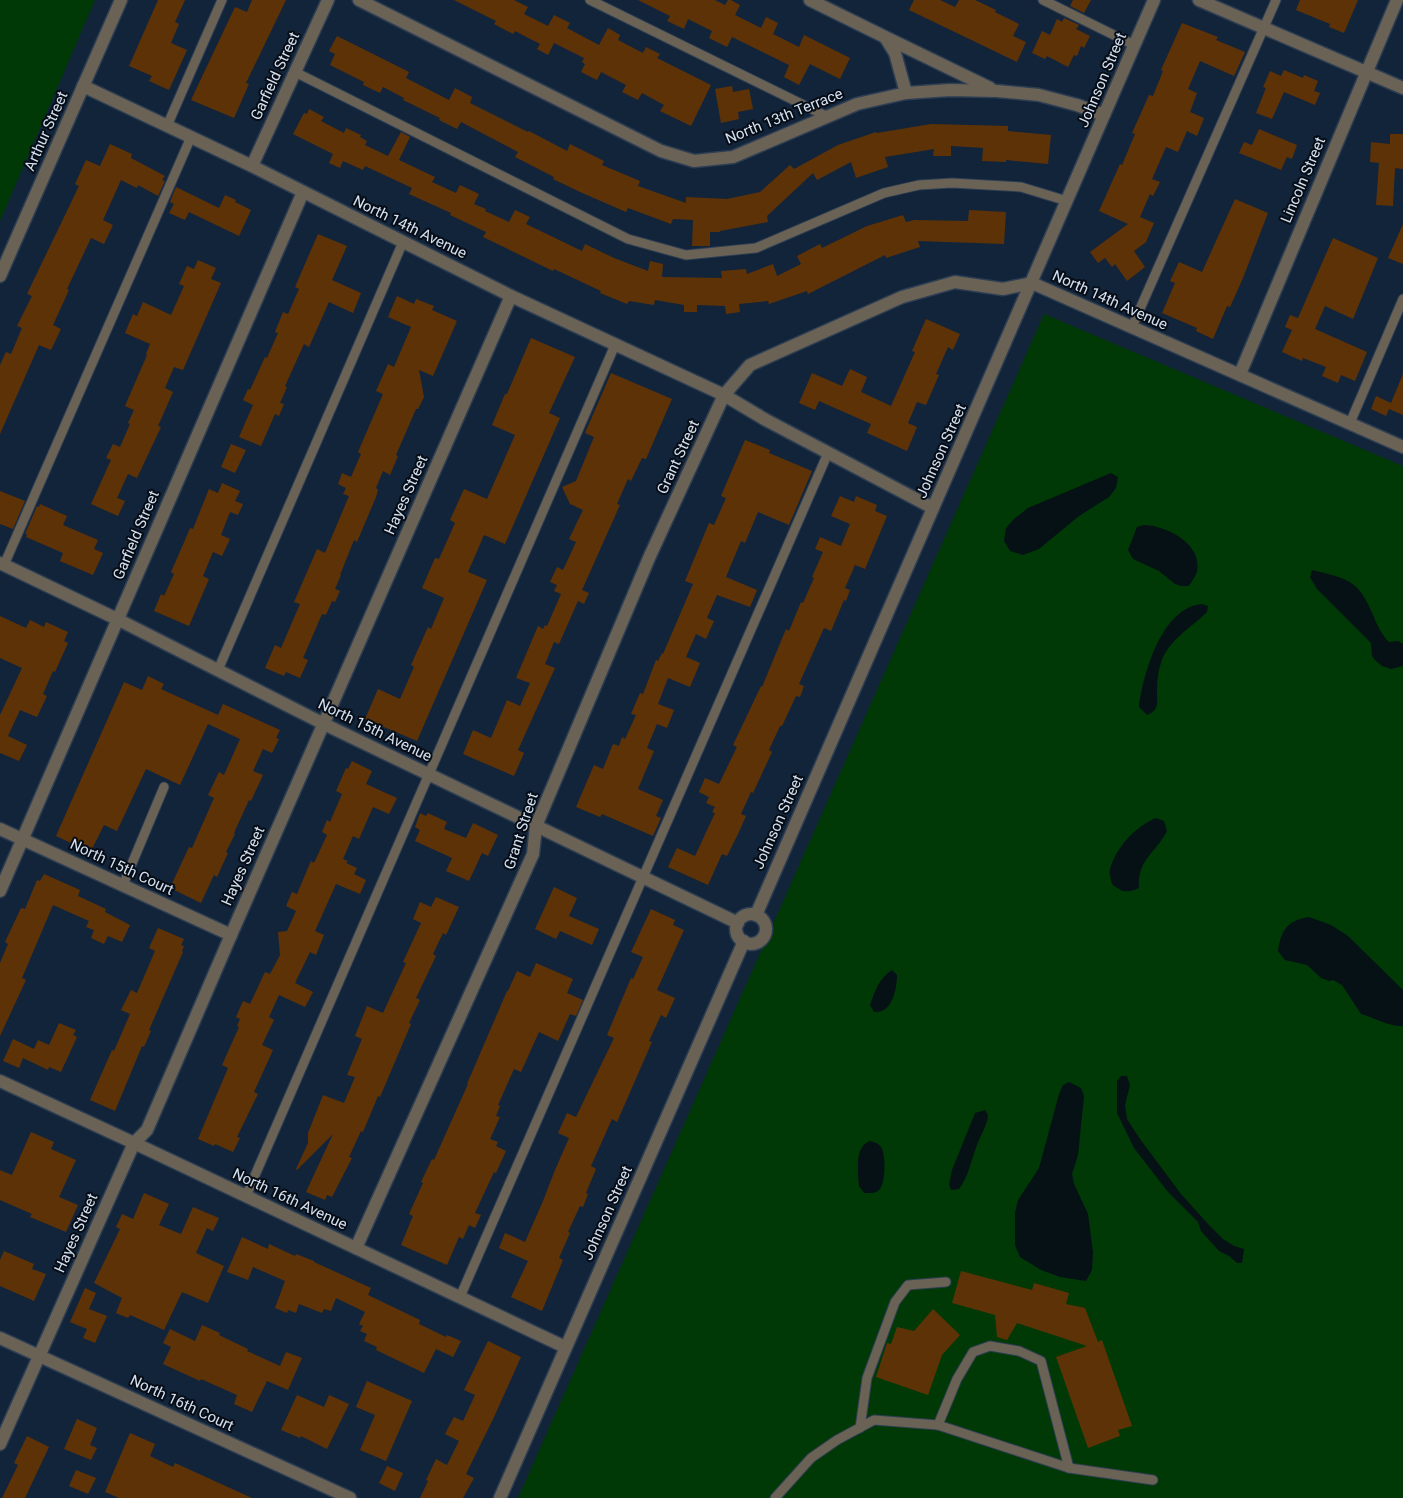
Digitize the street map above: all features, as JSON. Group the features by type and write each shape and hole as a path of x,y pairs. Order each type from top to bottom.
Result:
{"street":[{"name":"Arthur Street","path":"0,276 121,0"},
{"name":"Garfield Street","path":"252,166 328,0"},
{"name":"North 13th Terrace","path":"359,0 661,151 694,160 733,157 857,104 906,93 950,90 1039,95 1077,105 1104,115"},
{"path":"810,0 994,91"},
{"name":"Johnson Street","path":"756,915 1154,0"},
{"path":"1199,0 1403,88"},
{"name":"Lincoln Street","path":"1240,374 1398,0"},
{"path":"885,37 895,53 906,93"},
{"name":"North 14th Avenue","path":"83,86 252,166 511,296 724,395 766,420 934,508"},
{"name":"Garfield Street","path":"0,890 302,192"},
{"name":"North 14th Avenue","path":"724,395 750,365 902,297 955,282 1003,289 1032,283 1403,447"},
{"name":"Hayes Street","path":"0,1444 134,1142 146,1130 511,296"},
{"name":"Grant Street","path":"356,1248 533,854 536,826 649,558 724,395"},
{"name":"North 15th Avenue","path":"2,564 324,724 738,923"},
{"name":"North 15th Court","path":"0,829 231,935"},
{"path":"746,915 756,915 764,920 766,924 765,934 760,941 755,943 744,942 738,936 738,923 746,915"},
{"name":"Johnson Street","path":"500,1498 744,942"},
{"name":"North 16th Avenue","path":"0,1081 134,1142 565,1347"},
{"name":"North 16th Court","path":"0,1338 350,1498"}],"lane":[{"path":"167,126 222,0"},
{"path":"590,0 826,116"},
{"path":"1043,0 1134,45"},
{"path":"1132,327 1276,0"},
{"path":"295,72 628,239 686,255 756,248 884,193 919,186 952,183 1021,187 1067,201"},
{"path":"2,564 191,137"},
{"path":"218,670 403,242"},
{"path":"1350,423 1403,298"},
{"path":"246,1196 616,344"},
{"path":"460,1298 828,453"},
{"path":"123,885 164,788"},
{"path":"860,1428 867,1378 895,1302 908,1285 946,1282"},
{"path":"938,1425 957,1378 973,1352 990,1346 1020,1351 1041,1361 1070,1468"},
{"path":"775,1498 811,1458 837,1440 874,1420 938,1425 1070,1468 1153,1480"}],"green space":[{"path":"0,0 95,0 0,221"},
{"path":"1044,314 1403,466 1403,1498 518,1498"}],"shaded area":[{"path":"1111,473 1118,477 1116,488 1109,497 1079,516 1039,549 1023,555 1010,551 1004,541 1006,528 1028,508"},
{"path":"1143,525 1162,528 1172,532 1189,545 1197,562 1197,572 1189,586 1175,584 1159,571 1133,559 1128,550 1137,527"},
{"path":"1312,570 1343,579 1357,587 1368,603 1381,633 1389,642 1398,641 1403,644 1403,666 1391,669 1382,666 1375,660 1372,656 1371,643 1317,589 1310,577"},
{"path":"1202,604 1208,606 1207,612 1174,641 1164,655 1158,676 1157,705 1154,711 1147,715 1139,707 1145,677 1157,644 1176,617 1188,608"},
{"path":"1156,818 1164,821 1167,831 1144,863 1139,878 1139,888 1131,891 1122,891 1112,884 1110,869 1113,861 1122,845 1134,832"},
{"path":"1309,917 1331,925 1348,936 1403,990 1403,1026 1387,1024 1361,1014 1342,985 1333,980 1329,981 1321,978 1307,965 1285,960 1278,951 1281,937 1291,924 1302,918"},
{"path":"892,970 897,975 892,1000 885,1009 880,1012 874,1012 870,1005 876,990 884,977"},
{"path":"1121,1076 1127,1076 1130,1085 1125,1105 1127,1119 1181,1194 1208,1224 1223,1239 1234,1246 1244,1249 1242,1263 1237,1263 1219,1251 1201,1231 1198,1222 1168,1192 1134,1148 1117,1113 1117,1081"},
{"path":"1069,1082 1081,1088 1084,1096 1078,1155 1072,1174 1074,1184 1088,1214 1093,1252 1092,1270 1086,1281 1060,1277 1041,1270 1020,1257 1015,1245 1015,1213 1018,1200 1039,1168 1059,1094 1063,1085"},
{"path":"985,1110 988,1115 986,1123 968,1173 959,1189 951,1190 949,1184 952,1170 975,1113"},
{"path":"870,1141 879,1145 883,1151 884,1175 879,1190 874,1193 864,1193 859,1186 858,1160 861,1148"}],"building":[{"path":"158,0 185,0 175,22 179,24 171,43 187,50 169,90 149,81 152,76 129,66"},
{"path":"252,0 286,0 246,83 249,84 234,118 191,100 235,7 247,12"},
{"path":"454,0 514,0 528,7 524,14 548,26 554,15 570,23 567,28 599,45 608,28 620,35 618,40 643,53 646,47 660,54 657,58 711,85 691,126 660,111 664,105 642,93 638,100 622,92 626,85 601,72 597,80 581,72 585,64 582,62 584,58 554,43 548,55 537,49 540,44 515,31 513,34 494,24 496,21"},
{"path":"638,0 715,0 725,5 728,0 731,0 740,5 735,15 761,28 766,17 778,23 773,34 799,47 804,35 850,58 840,79 810,64 799,85 784,77 789,65 732,37 727,47 709,38 712,31 688,19 684,29 667,21 670,16"},
{"path":"914,0 940,0 955,7 959,0 975,0 996,10 995,12 1019,24 1013,36 1026,42 1017,62 909,10"},
{"path":"1073,0 1091,0 1084,13 1070,6"},
{"path":"1300,0 1358,0 1344,33 1329,27 1330,24 1296,10"},
{"path":"1064,18 1079,25 1076,29 1090,36 1084,48 1081,46 1077,56 1074,55 1068,67 1047,56 1045,59 1032,53 1042,31 1050,35 1057,19 1062,22"},
{"path":"1182,23 1218,37 1216,40 1245,52 1234,76 1200,61 1188,89 1197,93 1190,112 1204,118 1197,136 1187,131 1178,152 1166,147 1152,179 1160,182 1153,196 1150,194 1140,217 1154,223 1146,242 1134,251 1145,267 1127,281 1115,264 1112,267 1105,258 1098,263 1090,252 1128,224 1099,211 1120,164 1122,165 1135,134 1132,133 1149,95 1153,96 1163,71 1161,70"},
{"path":"337,36 409,72 406,78 449,100 455,88 472,97 470,103 528,132 567,151 570,144 604,161 602,165 640,181 638,186 686,203 686,197 727,199 760,192 790,165 794,169 838,145 876,132 931,124 1008,126 1008,131 1051,135 1048,164 1006,160 1006,162 982,161 983,148 951,146 951,156 933,156 934,149 885,157 888,167 856,178 851,162 817,180 813,173 767,216 768,222 720,232 710,232 710,246 692,246 693,220 673,219 671,224 628,208 626,212 553,179 554,177 515,157 518,152 461,122 457,129 383,87 380,93 363,85 364,82 330,65 335,54 329,51"},
{"path":"1284,70 1303,78 1304,75 1318,81 1314,91 1320,93 1315,105 1284,92 1272,119 1256,113 1266,88 1263,87 1270,71 1281,76"},
{"path":"732,86 733,92 749,89 753,109 738,112 739,119 721,123 715,89"},
{"path":"309,109 324,117 321,121 344,133 346,128 361,135 360,137 367,141 365,145 388,156 401,132 410,137 399,160 435,177 432,182 456,193 460,185 479,194 474,204 509,222 515,210 530,217 526,224 582,251 585,244 648,271 650,261 663,264 662,277 722,278 721,271 746,269 747,274 773,264 777,276 801,264 797,256 820,244 822,248 867,226 903,215 906,222 914,220 968,221 969,210 1006,212 1004,244 918,241 920,247 886,258 885,255 808,294 807,291 769,304 768,301 739,304 740,312 726,314 725,306 697,305 697,312 684,312 684,305 655,300 654,305 629,301 627,304 483,237 486,232 450,215 451,213 409,194 412,188 365,166 363,170 343,161 340,168 329,163 333,154 293,134 304,113 307,114"},
{"path":"1259,129 1297,145 1292,159 1287,157 1281,170 1239,153 1244,142 1252,145"},
{"path":"1390,134 1403,134 1403,169 1395,168 1393,206 1376,205 1379,163 1370,162 1371,142 1390,144"},
{"path":"110,144 132,154 131,158 165,176 162,180 165,181 158,196 138,185 137,188 121,180 103,220 113,225 104,244 91,238 67,289 69,290 53,325 61,329 51,350 39,345 0,434 0,365 6,352 11,354 22,328 17,326 32,296 27,294 79,186 75,184 86,160 100,166"},
{"path":"176,187 219,208 225,195 251,210 239,236 189,212 185,220 169,213 174,204 170,202"},
{"path":"1235,199 1268,213 1243,278 1230,307 1227,306 1213,339 1196,331 1197,328 1162,313 1175,283 1170,281 1179,262 1202,272"},
{"path":"1403,224 1403,264 1388,258"},
{"path":"318,234 347,246 332,280 361,293 353,313 329,302 309,347 304,344 285,386 287,387 280,403 284,404 279,416 275,414 261,446 239,437 253,405 243,400 248,389 250,390 265,357 267,358 278,333 275,332 283,312 288,314 299,289 295,287"},
{"path":"1333,238 1378,258 1353,319 1325,306 1315,329 1367,352 1355,381 1341,375 1338,383 1322,376 1326,367 1303,358 1302,361 1282,352 1292,330 1285,327 1290,315 1298,318"},
{"path":"198,260 216,268 211,279 221,283 183,370 174,367 165,388 173,392 158,426 161,427 137,478 128,474 117,498 125,501 118,516 91,504 111,460 106,458 113,444 120,447 130,424 128,423 134,410 125,406 150,344 125,333 133,314 137,316 143,302 171,315 184,286 179,284 187,266 194,269"},
{"path":"397,296 414,304 416,299 434,306 432,310 457,321 433,376 419,370 424,397 418,409 416,409 396,455 398,456 390,475 383,471 376,488 378,490 376,497 357,542 354,540 340,575 335,589 340,591 335,602 332,601 326,615 322,614 303,658 308,660 300,678 286,672 284,676 265,668 275,645 281,648 300,604 294,602 317,549 325,553 349,496 343,494 346,488 338,484 342,473 351,477 361,454 358,452 383,394 376,391 388,364 394,367 411,327 388,317"},
{"path":"926,319 960,334 953,350 948,347 936,374 939,375 926,405 917,402 908,423 917,427 907,451 867,433 871,424 819,401 815,410 799,403 812,373 842,386 850,369 867,377 861,392 891,406 915,352 912,351"},
{"path":"531,338 575,357 549,413 560,418 505,544 484,535 468,572 487,580 417,741 365,719 378,689 400,699 414,667 411,665 428,627 431,629 444,598 422,588 435,558 439,559 455,523 450,520 464,489 487,499 515,435 492,425"},
{"path":"611,373 672,399 646,459 642,458 631,481 628,479 617,504 620,505 582,590 589,593 584,604 578,601 559,644 554,642 545,664 555,668 518,750 524,753 514,776 463,754 473,730 491,738 507,700 520,706 530,683 516,678 538,626 543,629 545,625 547,626 561,594 554,591 557,585 550,582 557,567 563,570 576,542 569,539 583,510 570,504 562,487 576,481 594,437 585,433"},
{"path":"1403,374 1403,415 1389,409 1386,416 1371,409 1376,396 1391,403"},
{"path":"745,440 770,450 769,453 812,471 789,525 758,512 745,543 741,541 726,577 757,590 750,607 717,595 707,618 714,621 706,639 696,634 686,657 700,663 690,687 668,678 658,704 674,710 667,728 657,724 647,748 654,751 638,789 663,800 656,816 661,818 653,836 602,814 600,817 576,807 594,765 603,769 613,744 619,746 622,737 625,739 636,715 631,714 640,693 643,694 656,660 658,661 663,654 693,584 685,581 709,523 714,525 726,498 721,496"},
{"path":"231,444 246,450 235,473 221,467"},
{"path":"222,483 240,491 235,501 243,504 238,515 230,512 221,535 230,539 222,556 213,552 203,576 209,579 189,626 154,611 161,594 164,596 174,574 171,572 190,528 193,529 209,489 218,493"},
{"path":"0,491 25,501 13,529 0,524"},
{"path":"840,496 854,502 856,496 877,505 875,511 887,516 865,569 855,565 845,588 850,590 846,601 844,600 831,631 824,628 799,684 804,686 800,697 796,696 782,726 780,726 769,750 772,752 741,814 746,816 738,834 727,856 722,854 708,885 668,867 677,848 695,856 715,813 712,812 715,807 706,803 709,797 699,792 705,778 719,784 737,747 733,745 762,687 786,629 789,631 801,602 803,603 814,578 812,577 823,552 815,549 820,537 841,546 850,524 831,516"},
{"path":"40,504 67,516 63,525 98,540 94,549 103,553 93,575 60,561 63,553 26,537 27,534 25,534 37,506 39,507"},
{"path":"0,616 26,628 30,620 44,627 46,622 68,632 64,641 68,643 43,694 47,696 37,717 20,710 8,736 27,745 19,761 0,753 0,715 22,668 0,658"},
{"path":"148,676 164,684 161,689 218,715 223,704 280,730 276,738 279,739 272,753 263,749 253,771 263,775 234,833 226,852 228,853 217,877 214,875 201,903 170,888 189,847 192,848 214,798 208,795 219,772 224,775 240,739 208,724 180,785 146,769 117,831 104,825 92,849 77,842 75,845 56,836 124,682 142,690"},
{"path":"352,761 372,771 366,784 397,798 389,814 373,807 359,839 353,836 343,859 348,861 346,863 357,868 354,874 366,880 360,894 336,884 315,931 324,935 316,955 310,952 295,983 313,992 305,1007 279,995 269,1017 274,1020 262,1045 273,1050 254,1092 258,1094 237,1137 240,1138 233,1152 215,1144 214,1146 198,1139 228,1068 222,1065 239,1027 237,1026 240,1019 236,1017 243,1001 250,1004 265,972 270,974 280,955 278,932 287,931 296,911 286,906 292,892 297,894 311,861 314,863 327,835 322,832 327,820 330,822 342,794 336,791 346,768 348,769"},
{"path":"420,813 426,816 428,813 447,822 444,829 466,838 473,823 498,835 488,856 482,853 469,881 446,871 452,858 415,841 420,830 415,827"},
{"path":"44,874 80,890 78,896 106,909 105,912 130,925 122,942 108,936 104,944 91,938 94,930 86,927 89,921 53,905 22,978 26,980 0,1036 0,963 8,944 5,942 21,908 25,909 37,880 40,881"},
{"path":"554,887 577,898 569,916 599,929 592,945 560,931 556,939 535,929"},
{"path":"436,897 459,907 446,935 443,933 433,954 436,956 416,998 420,1000 380,1097 378,1096 363,1132 361,1131 349,1157 352,1158 332,1197 327,1195 325,1200 306,1192 333,1134 297,1170 308,1143 308,1133 323,1095 344,1103 355,1077 347,1075 362,1039 355,1036 367,1006 383,1013 406,963 403,962 421,923 413,919 420,902 431,907"},
{"path":"651,909 675,920 673,925 684,930 657,990 675,998 666,1018 661,1015 649,1041 652,1042 617,1122 612,1119 591,1166 596,1169 586,1193 588,1194 583,1207 580,1206 568,1232 570,1233 559,1258 563,1260 542,1311 511,1297 528,1261 499,1248 505,1233 525,1242 569,1138 558,1133 567,1113 576,1117 614,1038 607,1035 631,978 633,979 643,957 631,952"},
{"path":"158,928 184,939 181,945 184,946 183,952 149,1030 151,1031 144,1047 142,1046 115,1111 90,1100 130,1014 121,1010 131,990 137,993 155,951 149,948"},
{"path":"536,963 573,979 567,993 583,1000 576,1016 570,1014 558,1041 539,1032 521,1072 514,1069 498,1105 500,1106 496,1116 500,1117 490,1139 498,1142 496,1146 506,1151 475,1213 481,1215 475,1228 469,1225 463,1239 459,1237 447,1265 401,1245 413,1216 409,1214 423,1183 421,1182 432,1159 434,1160 517,971 530,977"},
{"path":"59,1023 76,1030 73,1035 77,1037 61,1072 49,1067 48,1070 23,1058 19,1068 3,1061 13,1039 34,1049 38,1040 49,1045"},
{"path":"31,1132 54,1142 51,1149 76,1160 59,1197 78,1205 66,1232 30,1217 32,1214 0,1200 0,1170 12,1175"},
{"path":"144,1193 169,1204 159,1225 181,1234 193,1207 219,1218 213,1231 207,1228 196,1253 224,1266 208,1303 182,1292 164,1330 130,1315 128,1318 116,1313 122,1298 94,1283 120,1229 116,1227 122,1214 133,1219"},
{"path":"242,1237 268,1249 269,1244 295,1256 296,1254 314,1261 371,1288 368,1295 420,1320 419,1324 446,1337 447,1335 461,1341 453,1357 436,1349 424,1373 376,1350 377,1347 364,1341 367,1334 360,1331 363,1326 359,1324 365,1312 336,1298 331,1311 324,1309 322,1313 299,1304 296,1313 288,1310 287,1313 275,1308 285,1281 253,1267 248,1280 227,1272"},
{"path":"4,1251 34,1264 32,1269 46,1274 34,1301 0,1286 0,1260"},
{"path":"961,1271 1032,1290 1034,1283 1069,1293 1066,1304 1085,1308 1098,1342 1102,1340 1132,1426 1118,1430 1120,1436 1088,1448 1056,1357 1087,1346 1017,1323 1007,1340 997,1337 995,1315 952,1303"},
{"path":"85,1288 96,1293 89,1309 107,1316 95,1343 83,1338 87,1329 70,1322"},
{"path":"933,1309 960,1335 942,1355 928,1395 876,1377 887,1343 891,1344 897,1327 914,1331"},
{"path":"202,1325 248,1349 247,1351 280,1366 286,1352 302,1358 288,1390 267,1381 252,1412 234,1404 237,1395 163,1364 171,1347 163,1343 170,1329 195,1341"},
{"path":"488,1341 521,1357 466,1474 474,1478 463,1498 420,1498 436,1459 447,1465 459,1441 445,1434 454,1417 463,1421 475,1395 464,1390"},
{"path":"367,1381 412,1401 386,1461 360,1450 375,1415 356,1407"},
{"path":"297,1395 324,1407 329,1395 349,1404 327,1449 301,1436 300,1438 281,1430"},
{"path":"77,1419 97,1428 90,1445 97,1448 91,1460 64,1449"},
{"path":"130,1433 155,1444 150,1456 173,1467 175,1463 252,1498 119,1498 105,1492"},
{"path":"27,1436 49,1447 25,1498 2,1498 18,1465 14,1463"},
{"path":"387,1466 403,1473 395,1491 379,1483"},
{"path":"76,1470 96,1478 88,1494 69,1486"}]}
